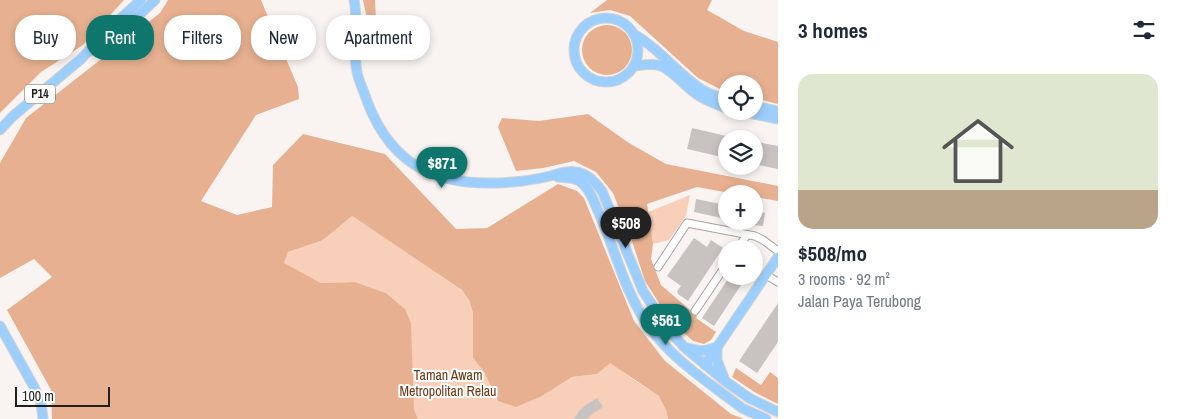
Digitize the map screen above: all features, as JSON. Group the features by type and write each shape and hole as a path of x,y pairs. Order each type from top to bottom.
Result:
{"main road":[{"name":"P14","path":"0,130 12,117 81,59 109,29 141,0"},
{"name":"P14","path":"81,59 100,47 154,0"},
{"path":"354,0 357,18 355,55 357,72 372,112 386,138 396,150 425,171 457,181 512,182 551,176 569,177 579,180 592,197 626,281 648,326 664,346 681,362 743,408 766,419"},
{"path":"635,35 638,45 638,56 634,66 620,79 611,82 592,79 584,74 578,66 574,47 582,29 590,22 610,18 620,21 635,35 646,41 702,90 718,97"},
{"path":"634,66 647,64 662,67 698,95 718,105"},
{"path":"763,108 778,111"},
{"path":"763,116 778,119"},
{"path":"551,176 559,172 576,172 586,175 595,182 602,192 643,291 668,329 684,347 725,381 749,398 778,412"},
{"path":"681,362 695,368 700,368 705,364 778,257"},
{"path":"0,326 41,403 43,419"},
{"path":"684,347 701,352 716,347"},
{"path":"716,347 717,360 725,381"},
{"path":"705,364 705,374 710,384"}],"street":[{"path":"658,267 688,223 755,236 778,251"},
{"path":"743,240 746,235"},
{"path":"766,274 778,282"},
{"path":"695,311 718,277"}],"green space":[{"path":"690,195 686,216 669,240 653,244 648,212"},
{"name":"Taman Awam Metropolitan Relau","path":"352,216 462,290 469,300 473,313 473,358 484,372 498,401 542,396 572,377 597,374 610,362 660,396 668,419 418,419 414,409 405,309 386,293 355,282 321,283 283,263 288,252 321,241"}],"shaded area":[{"path":"0,0 124,0 110,15 86,15 86,42 76,50 76,15 15,15 15,60 60,60 41,72 0,113"},
{"path":"168,0 261,0 267,15 251,15 251,60 287,60 298,87 299,99 256,115 201,201 237,215 272,207 273,165 303,134 385,154 456,229 487,228 558,184 577,191 584,198 634,321 665,361 731,414 744,419 668,419 659,396 610,363 597,374 572,377 542,396 516,407 498,401 484,372 473,358 473,313 469,300 462,290 352,216 321,241 288,252 284,263 321,283 355,282 386,293 405,309 411,323 414,409 418,419 52,419 51,390 7,310 52,277 34,259 0,278 0,163 26,118 100,60 154,60 154,18 160,13"},
{"path":"363,0 375,0 376,15 366,15"},
{"path":"607,0 712,0 707,10 744,31 778,42 778,104 763,100 763,75 718,75 718,88 698,78 630,16 610,10 590,13"},
{"path":"607,25 625,32 632,50 625,68 607,75 589,68 582,50 589,32"},
{"path":"588,114 629,143 666,164 778,186 778,201 763,198 763,185 718,185 718,191 697,187 647,204 653,244 651,259 661,285 697,316 696,318 716,332 711,340 704,344 693,341 669,319 645,281 613,193 596,172 574,161 543,168 516,171 498,127 502,118 539,121"},
{"path":"736,368 761,385 770,372 778,378 778,404 756,393 732,377"}],"building":[{"path":"692,128 718,134 718,156 687,149"},
{"path":"763,143 778,146 778,169 763,166"},
{"path":"696,199 718,203 718,217 694,212"},
{"path":"694,238 707,247 711,240 718,245 718,256 688,301 678,294 677,291 681,286 667,276"},
{"path":"724,285 741,285 714,326 702,318"},
{"path":"778,303 778,342 757,373 739,361"},
{"path":"597,398 603,407 587,419 574,419 579,411"}]}
